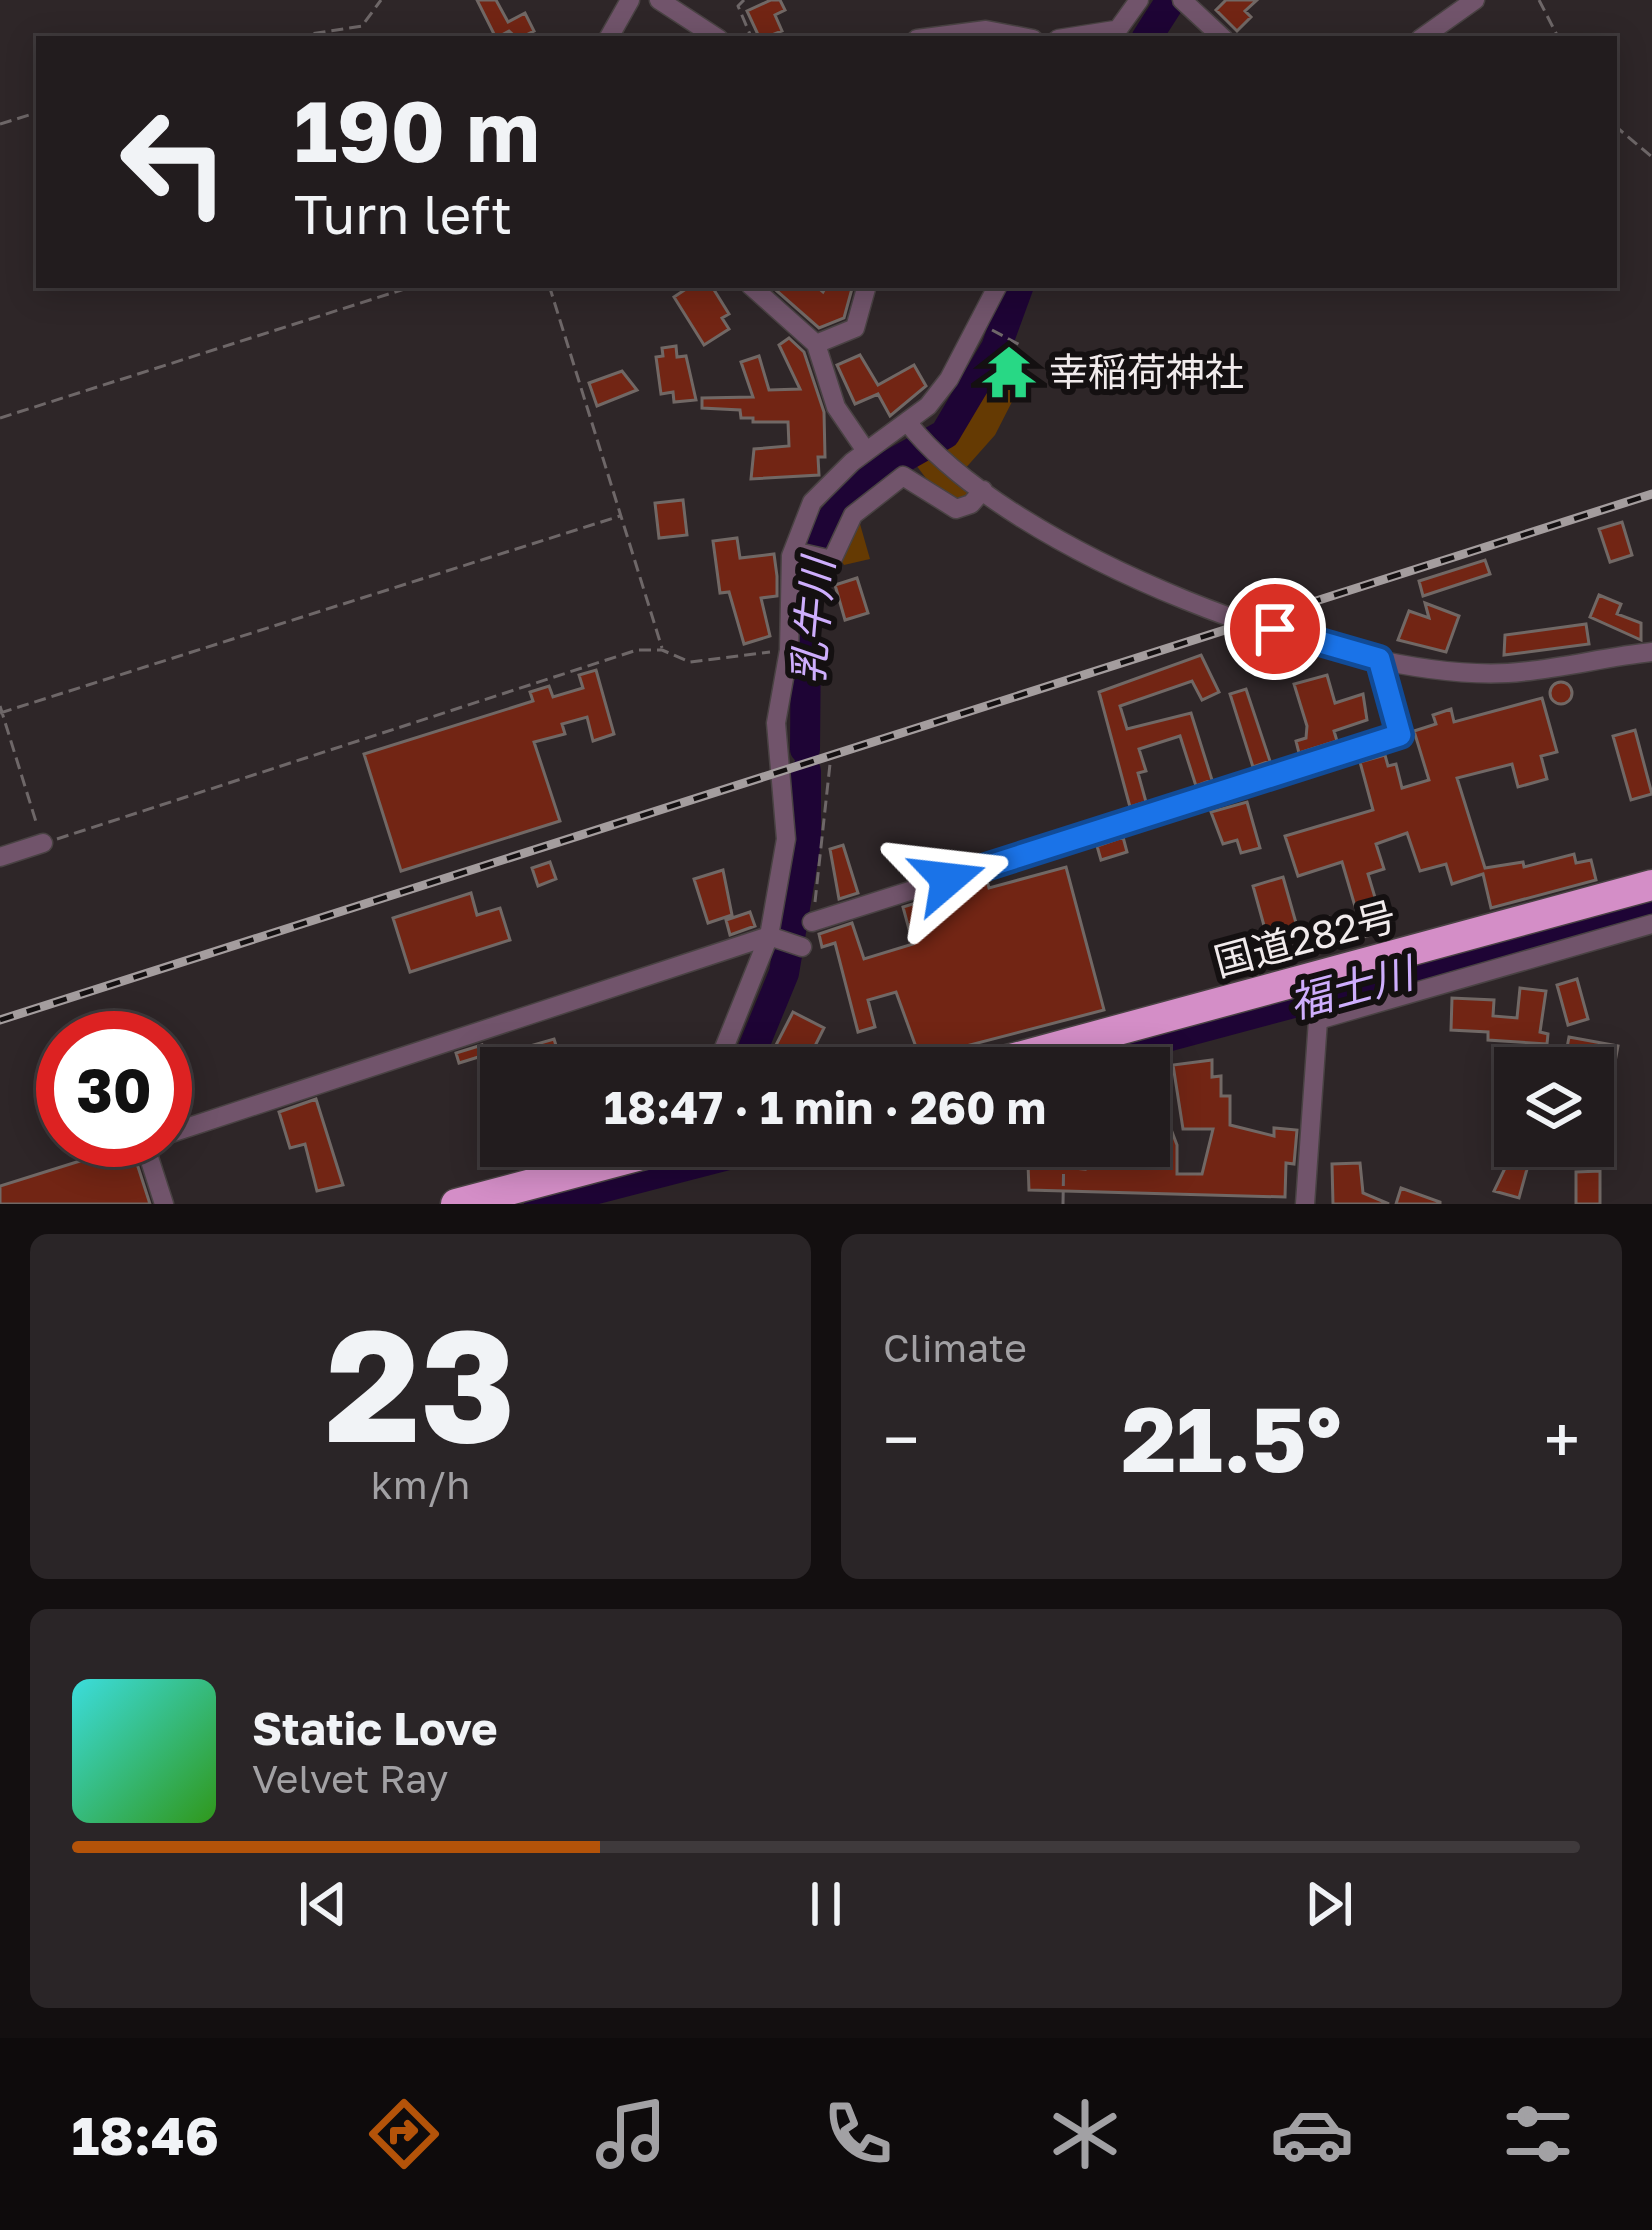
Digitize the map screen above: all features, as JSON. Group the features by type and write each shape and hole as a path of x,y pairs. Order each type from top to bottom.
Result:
{"highway":[{"name":"国道282号","path":"1056,1047 1652,885"},
{"path":"456,1204 596,1167"}],"street":[{"path":"610,36 630,0"},
{"path":"659,0 714,36"},
{"path":"1113,35 1139,0"},
{"path":"1182,0 1221,36"},
{"path":"1424,36 1474,0"},
{"path":"940,36 986,30 1017,36"},
{"path":"753,288 816,344 836,406 866,451"},
{"path":"816,344 855,328 865,288"},
{"path":"725,1047 773,938 786,839 776,723 789,650 794,551 812,502 866,451 908,423 949,379 996,288"},
{"path":"908,423 933,455 1042,531 1136,578 1328,648 1505,674 1652,652"},
{"path":"794,551 832,560 853,515 903,476 956,509 971,504 983,490"},
{"path":"812,922 1400,735 1379,659"},
{"path":"0,857 43,843"},
{"path":"1517,923 1528,957"},
{"path":"1305,1204 1318,1020 1652,924"},
{"path":"192,1126 773,938 802,947"},
{"path":"152,1167 164,1204"}],"path":[{"path":"297,36 362,26 381,0"},
{"path":"744,0 738,6 751,36"},
{"path":"1539,0 1557,36"},
{"path":"0,124 36,113"},
{"path":"1617,128 1652,157"},
{"path":"0,418 408,288"},
{"path":"550,288 662,650"},
{"path":"989,329 1020,345 1016,355"},
{"path":"620,516 1,711 43,843 637,650 662,650 690,662 789,650"},
{"path":"812,922 830,764"},
{"path":"1063,1204 1064,1167"}],"shaded area":[{"path":"994,382 1017,392 995,435 963,471 937,452 959,436"},
{"path":"928,458 975,493 954,502 934,489 916,465"},
{"path":"860,524 870,559 844,565 836,553"}],"building":[{"path":"477,0 496,0 508,22 525,13 534,31 524,36 509,31 495,36"},
{"path":"780,0 785,10 775,15 782,31 759,36 747,11"},
{"path":"1226,0 1257,0 1245,11 1251,17 1237,31 1216,10"},
{"path":"688,288 713,288 729,314 722,318 729,329 704,345 674,297"},
{"path":"773,288 818,288 823,292 825,288 852,288 844,318 819,328"},
{"path":"789,338 804,352 824,412 825,457 818,457 819,475 751,479 754,449 789,446 788,422 753,422 753,418 741,418 740,410 702,408 702,398 753,397 741,362 759,356 769,390 800,389 779,345"},
{"path":"676,346 677,357 686,356 696,400 674,402 673,392 661,394 656,357 663,356 662,348"},
{"path":"860,355 878,385 914,365 926,386 890,416 878,394 855,404 837,365"},
{"name":"幸稲荷神社","path":"1009,361 1019,371 1009,381 999,371"},
{"path":"622,371 637,390 597,406 589,383"},
{"path":"683,500 687,535 659,538 655,503"},
{"path":"1622,522 1632,555 1610,562 1599,529"},
{"path":"737,538 740,558 774,554 777,576 777,596 761,598 770,636 744,644 729,592 720,593 713,541"},
{"path":"1485,560 1490,574 1423,596 1419,581"},
{"path":"857,578 868,613 845,620 835,585"},
{"path":"1599,595 1621,604 1617,614 1641,623 1641,640 1590,617"},
{"path":"1425,603 1459,616 1446,652 1398,640 1409,611 1429,618"},
{"path":"1586,624 1589,644 1504,655 1505,635"},
{"path":"1201,655 1219,692 1202,700 1192,681 1120,706 1127,729 1191,713 1212,780 1196,786 1180,736 1139,749 1146,771 1138,773 1146,802 1130,807 1099,692"},
{"path":"596,670 614,734 593,741 587,717 562,724 565,734 534,742 560,821 401,871 364,754 533,701 530,692 549,686 553,697 583,688 579,675"},
{"path":"1327,675 1335,703 1363,694 1367,720 1334,731 1337,741 1299,753 1296,741 1306,738 1307,726 1294,684"},
{"path":"1561,682 1572,693 1561,704 1550,693"},
{"path":"1246,689 1270,761 1253,767 1230,694"},
{"path":"1542,698 1557,752 1541,756 1547,779 1518,787 1512,764 1457,778 1485,868 1523,862 1524,867 1574,854 1576,863 1591,860 1596,880 1491,908 1483,874 1452,884 1446,864 1420,871 1407,833 1376,844 1384,869 1368,874 1385,931 1364,937 1342,862 1298,876 1285,836 1373,810 1360,762 1385,755 1388,766 1396,764 1402,788 1429,780 1414,731 1436,724 1433,715 1451,709 1454,722"},
{"path":"1635,730 1652,794 1631,800 1613,736"},
{"path":"1247,802 1260,848 1241,853 1237,840 1223,844 1211,812"},
{"path":"1123,837 1127,852 1101,860 1097,846"},
{"path":"843,845 858,893 839,899 830,849"},
{"path":"550,862 556,879 538,886 532,868"},
{"path":"1066,867 1104,1010 962,1047 916,1047 896,992 868,1000 875,1027 858,1032 835,943 822,947 819,934 852,923 864,959 913,944 903,907 987,881 989,888"},
{"path":"723,870 732,915 708,923 694,879"},
{"path":"1283,877 1298,930 1268,940 1253,886"},
{"path":"471,893 477,915 500,908 510,940 410,972 393,918"},
{"path":"750,912 755,926 730,935 726,920"},
{"path":"1329,917 1337,943 1320,949 1312,922"},
{"path":"1577,979 1588,1019 1568,1025 1557,985"},
{"path":"1520,988 1546,991 1540,1032 1548,1034 1547,1044 1488,1040 1488,1032 1451,1030 1452,998 1494,1000 1493,1016 1517,1018"},
{"path":"793,1012 824,1028 814,1047 775,1047"},
{"path":"1569,1037 1618,1046 1615,1062 1614,1047 1567,1047"},
{"path":"554,1039 556,1047 526,1047"},
{"path":"483,1047 480,1057 459,1063 456,1053"},
{"path":"1212,1060 1212,1077 1221,1076 1221,1096 1230,1096 1230,1125 1274,1136 1274,1128 1297,1130 1294,1164 1286,1163 1285,1197 1029,1190 1028,1167 1170,1167 1170,1127 1177,1145 1177,1174 1202,1174 1213,1129 1183,1129 1173,1065"},
{"path":"316,1099 343,1185 317,1191 305,1144 290,1148 279,1112"},
{"path":"1360,1163 1363,1193 1389,1204 1333,1204 1332,1164"},
{"path":"61,1167 138,1167 150,1204 0,1204 0,1186"},
{"path":"1506,1167 1527,1169 1519,1198 1494,1191"},
{"path":"1600,1171 1600,1204 1576,1204 1576,1172"},
{"path":"1401,1188 1440,1202 1440,1204 1396,1204"}],"waterway":[{"name":"乳牛川","path":"1148,36 1171,0"},
{"name":"乳牛川","path":"805,749 811,564 822,531 867,478 945,434 996,348 1018,288"},
{"name":"乳牛川","path":"754,1047 784,973 806,842 806,771"},
{"name":"福士川","path":"1129,1047 1652,907"},
{"name":"福士川","path":"539,1204 682,1167"}],"railway":[{"path":"0,1020 1652,494"}],"place":[{"name":"幸稲荷神社","path":"1009,372"}],"route":[{"path":"948,879 1400,735 1379,659 1275,629"}]}
